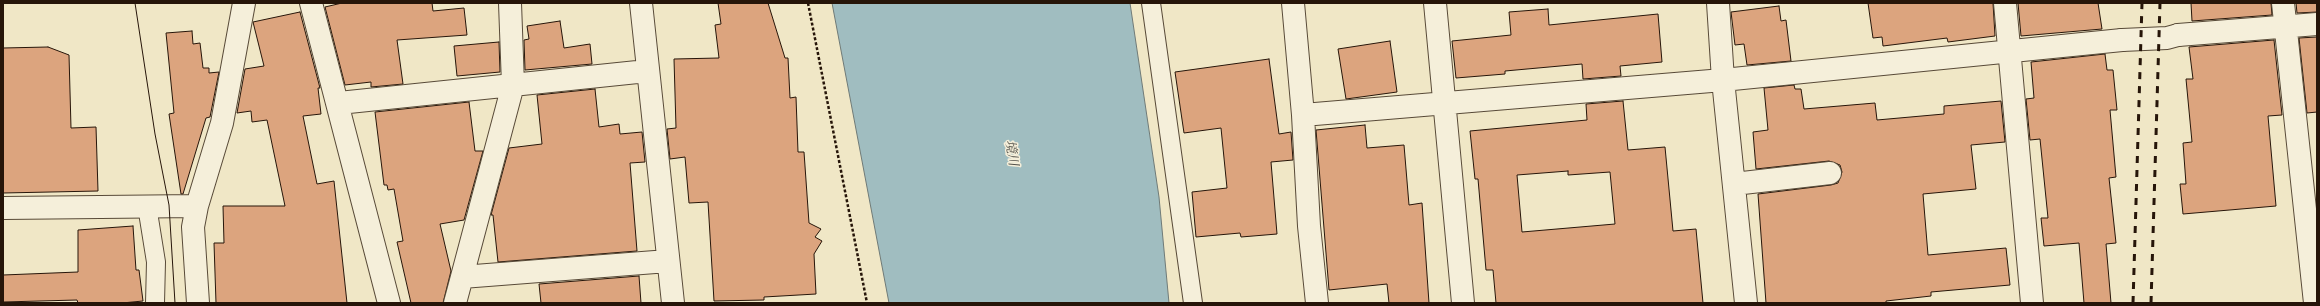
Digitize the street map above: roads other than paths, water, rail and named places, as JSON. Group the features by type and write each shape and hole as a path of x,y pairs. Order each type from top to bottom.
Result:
{"street":[{"path":"198,303 193,227 197,206 222,122 244,3"},
{"path":"311,3 339,103 390,303"},
{"path":"455,303 513,85 510,3"},
{"path":"641,3 647,71 673,303"},
{"path":"1293,3 1303,115 1308,226 1317,303"},
{"path":"1435,3 1463,303"},
{"path":"1718,3 1723,80 1746,303"},
{"path":"2005,3 2032,303"},
{"path":"2283,3 2314,251 2315,303"},
{"path":"1303,115 1723,80 2122,40 2167,38 2178,34 2317,24"},
{"path":"339,103 647,71"},
{"path":"1734,184 1830,173"},
{"path":"3,208 197,206"},
{"path":"462,277 668,261"}],"lane":[{"path":"1151,3 1193,303"},
{"path":"147,206 156,262 155,303"}],"water":[{"name":"境川","path":"832,3 1130,3 1159,197 1169,303 889,303"}],"tram line":[{"path":"135,3 155,134 169,205 175,303"}],"railway":[{"path":"2133,303 2142,3"},
{"path":"2151,303 2160,3"}]}
